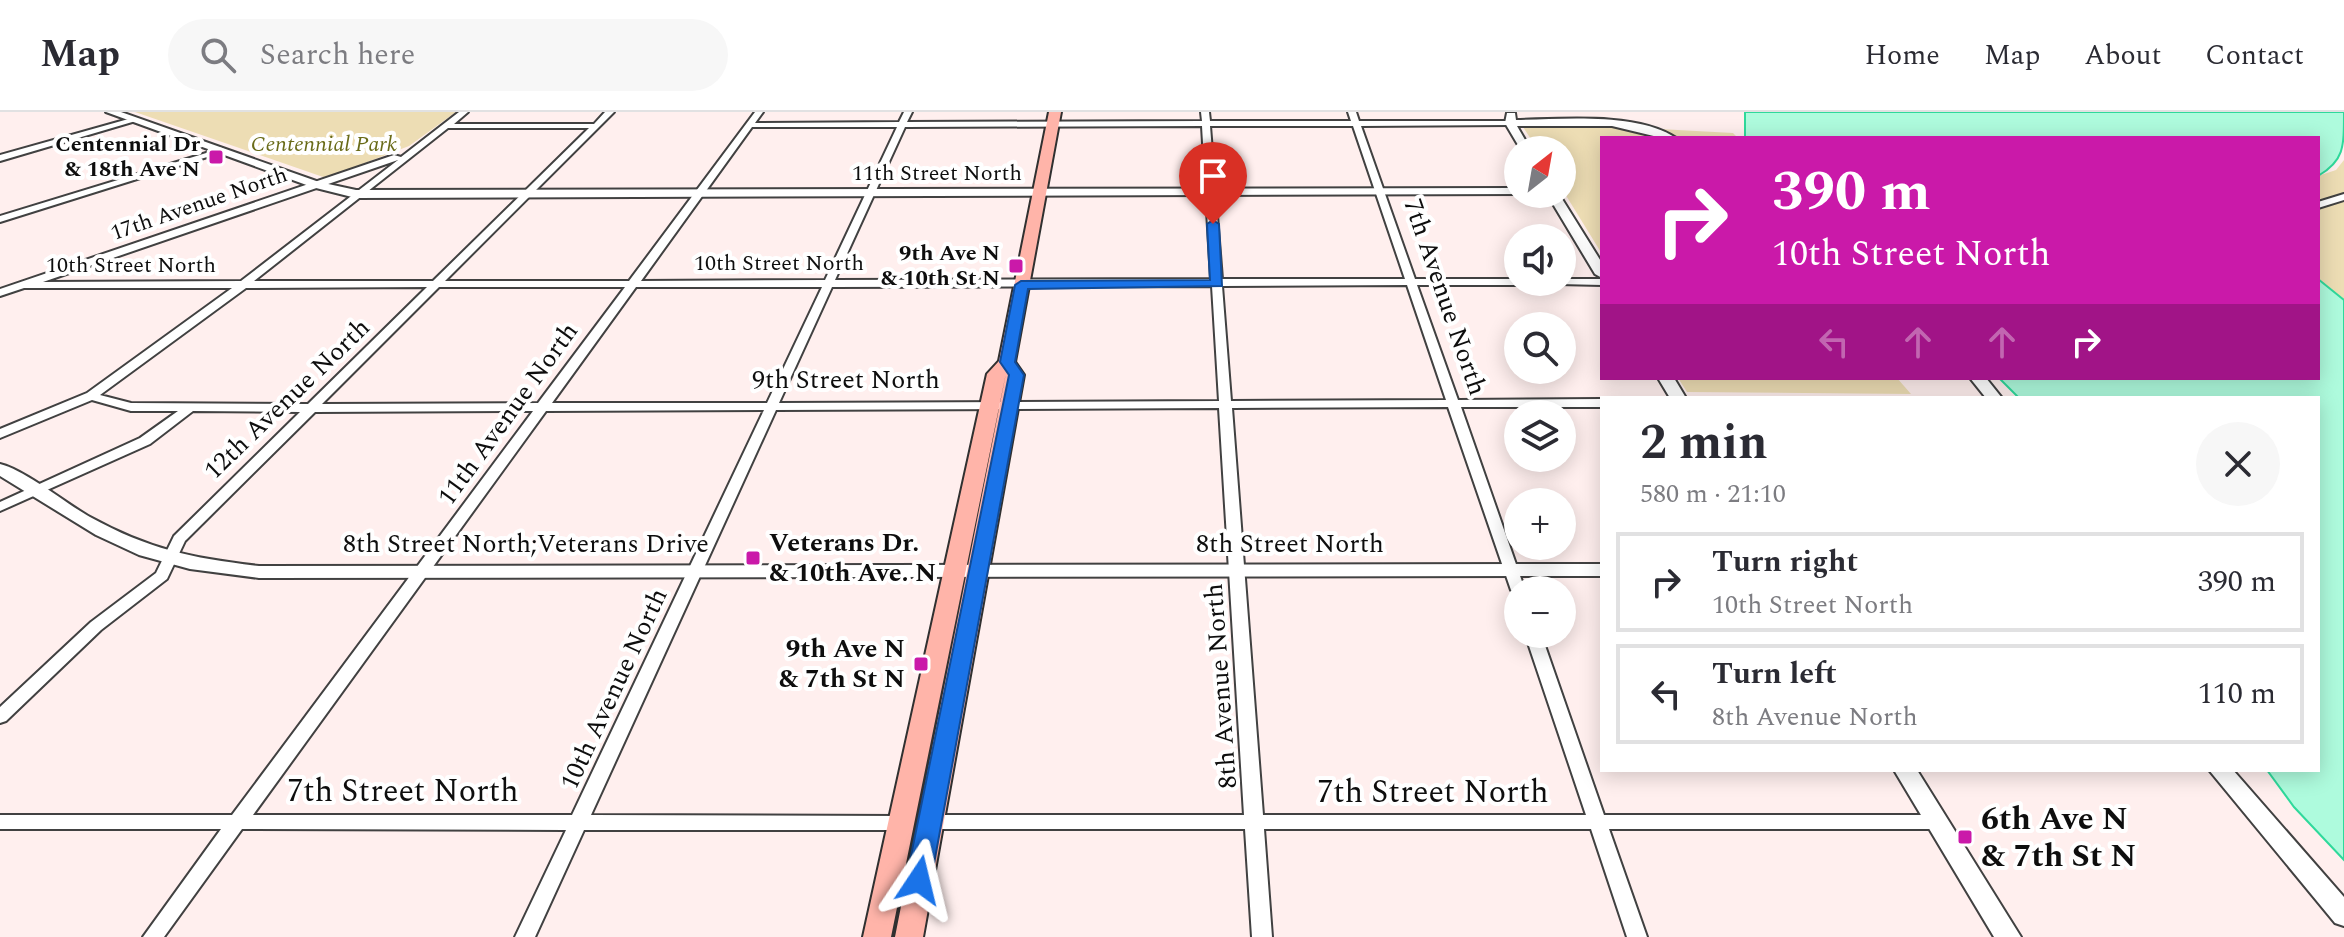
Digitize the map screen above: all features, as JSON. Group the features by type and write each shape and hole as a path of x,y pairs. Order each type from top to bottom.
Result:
{"main road":[{"path":"909,937 915,822 955,570 999,405 1016,375 1007,362 1054,118"},
{"path":"877,937 915,822 979,570 999,405"}],"street":[{"name":"11th Street North","path":"111,112 316,185 356,194 1504,192"},
{"path":"0,434 91,396 243,285 464,112"},
{"name":"12th Avenue North","path":"0,717 96,626 162,576 179,539 610,112"},
{"name":"11th Avenue North","path":"153,937 759,112"},
{"name":"8th Avenue North","path":"1205,112 1262,937"},
{"name":"7th Avenue North","path":"1352,112 1513,576"},
{"path":"750,125 906,118 1357,124 1510,117 1631,126 1664,136"},
{"path":"1510,117 1519,136"},
{"name":"10th Avenue North","path":"525,937 906,118"},
{"path":"0,158 135,120"},
{"path":"446,126 597,126"},
{"path":"0,219 219,152"},
{"name":"17th Avenue North","path":"0,293 411,152"},
{"path":"2320,204 2344,197"},
{"path":"1562,208 1600,271"},
{"name":"10th Street North","path":"23,285 1504,282"},
{"path":"1576,282 1600,282"},
{"path":"1980,380 1992,396"},
{"name":"9th Street North","path":"91,396 131,407 313,408 1600,403"},
{"path":"0,507 145,441 191,407"},
{"name":"8th Street North;Veterans Drive","path":"0,469 96,527 169,558 259,572 979,570"},
{"name":"8th Street North","path":"979,570 1600,570"},
{"path":"1538,648 1637,937"},
{"path":"1906,772 2008,937"},
{"path":"2222,772 2344,915"},
{"name":"7th Street North","path":"0,822 1937,822"}],"green space":[{"name":"Centennial Park","path":"135,112 456,112 409,146 326,178"},
{"path":"1604,126 1733,133 1736,136 1600,136 1600,251 1574,208 1576,136 1529,136 1523,127"},
{"path":"2344,160 2344,300 2320,281 2320,175 2336,170"},
{"path":"1679,380 1899,380 1911,394 1687,392"}],"shaded area":[{"path":"1745,112 2344,112 2341,152 2333,165 2320,175 2320,136 1745,136"},
{"path":"2320,281 2344,300 2344,860 2294,807 2268,772 2320,772 2320,396 2017,396 2001,380 2320,380"}],"place":[{"name":"Centennial Dr & 18th Ave N","path":"216,157"},
{"name":"9th Ave N & 10th St N","path":"1016,266"},
{"name":"Veterans Dr. & 10th Ave. N","path":"753,558"},
{"name":"9th Ave N & 7th St N","path":"921,664"},
{"name":"6th Ave N & 7th St N","path":"1965,837"}],"route":[{"path":"919,880 1016,375 1007,362 1021,285 1217,284 1213,224"}]}
